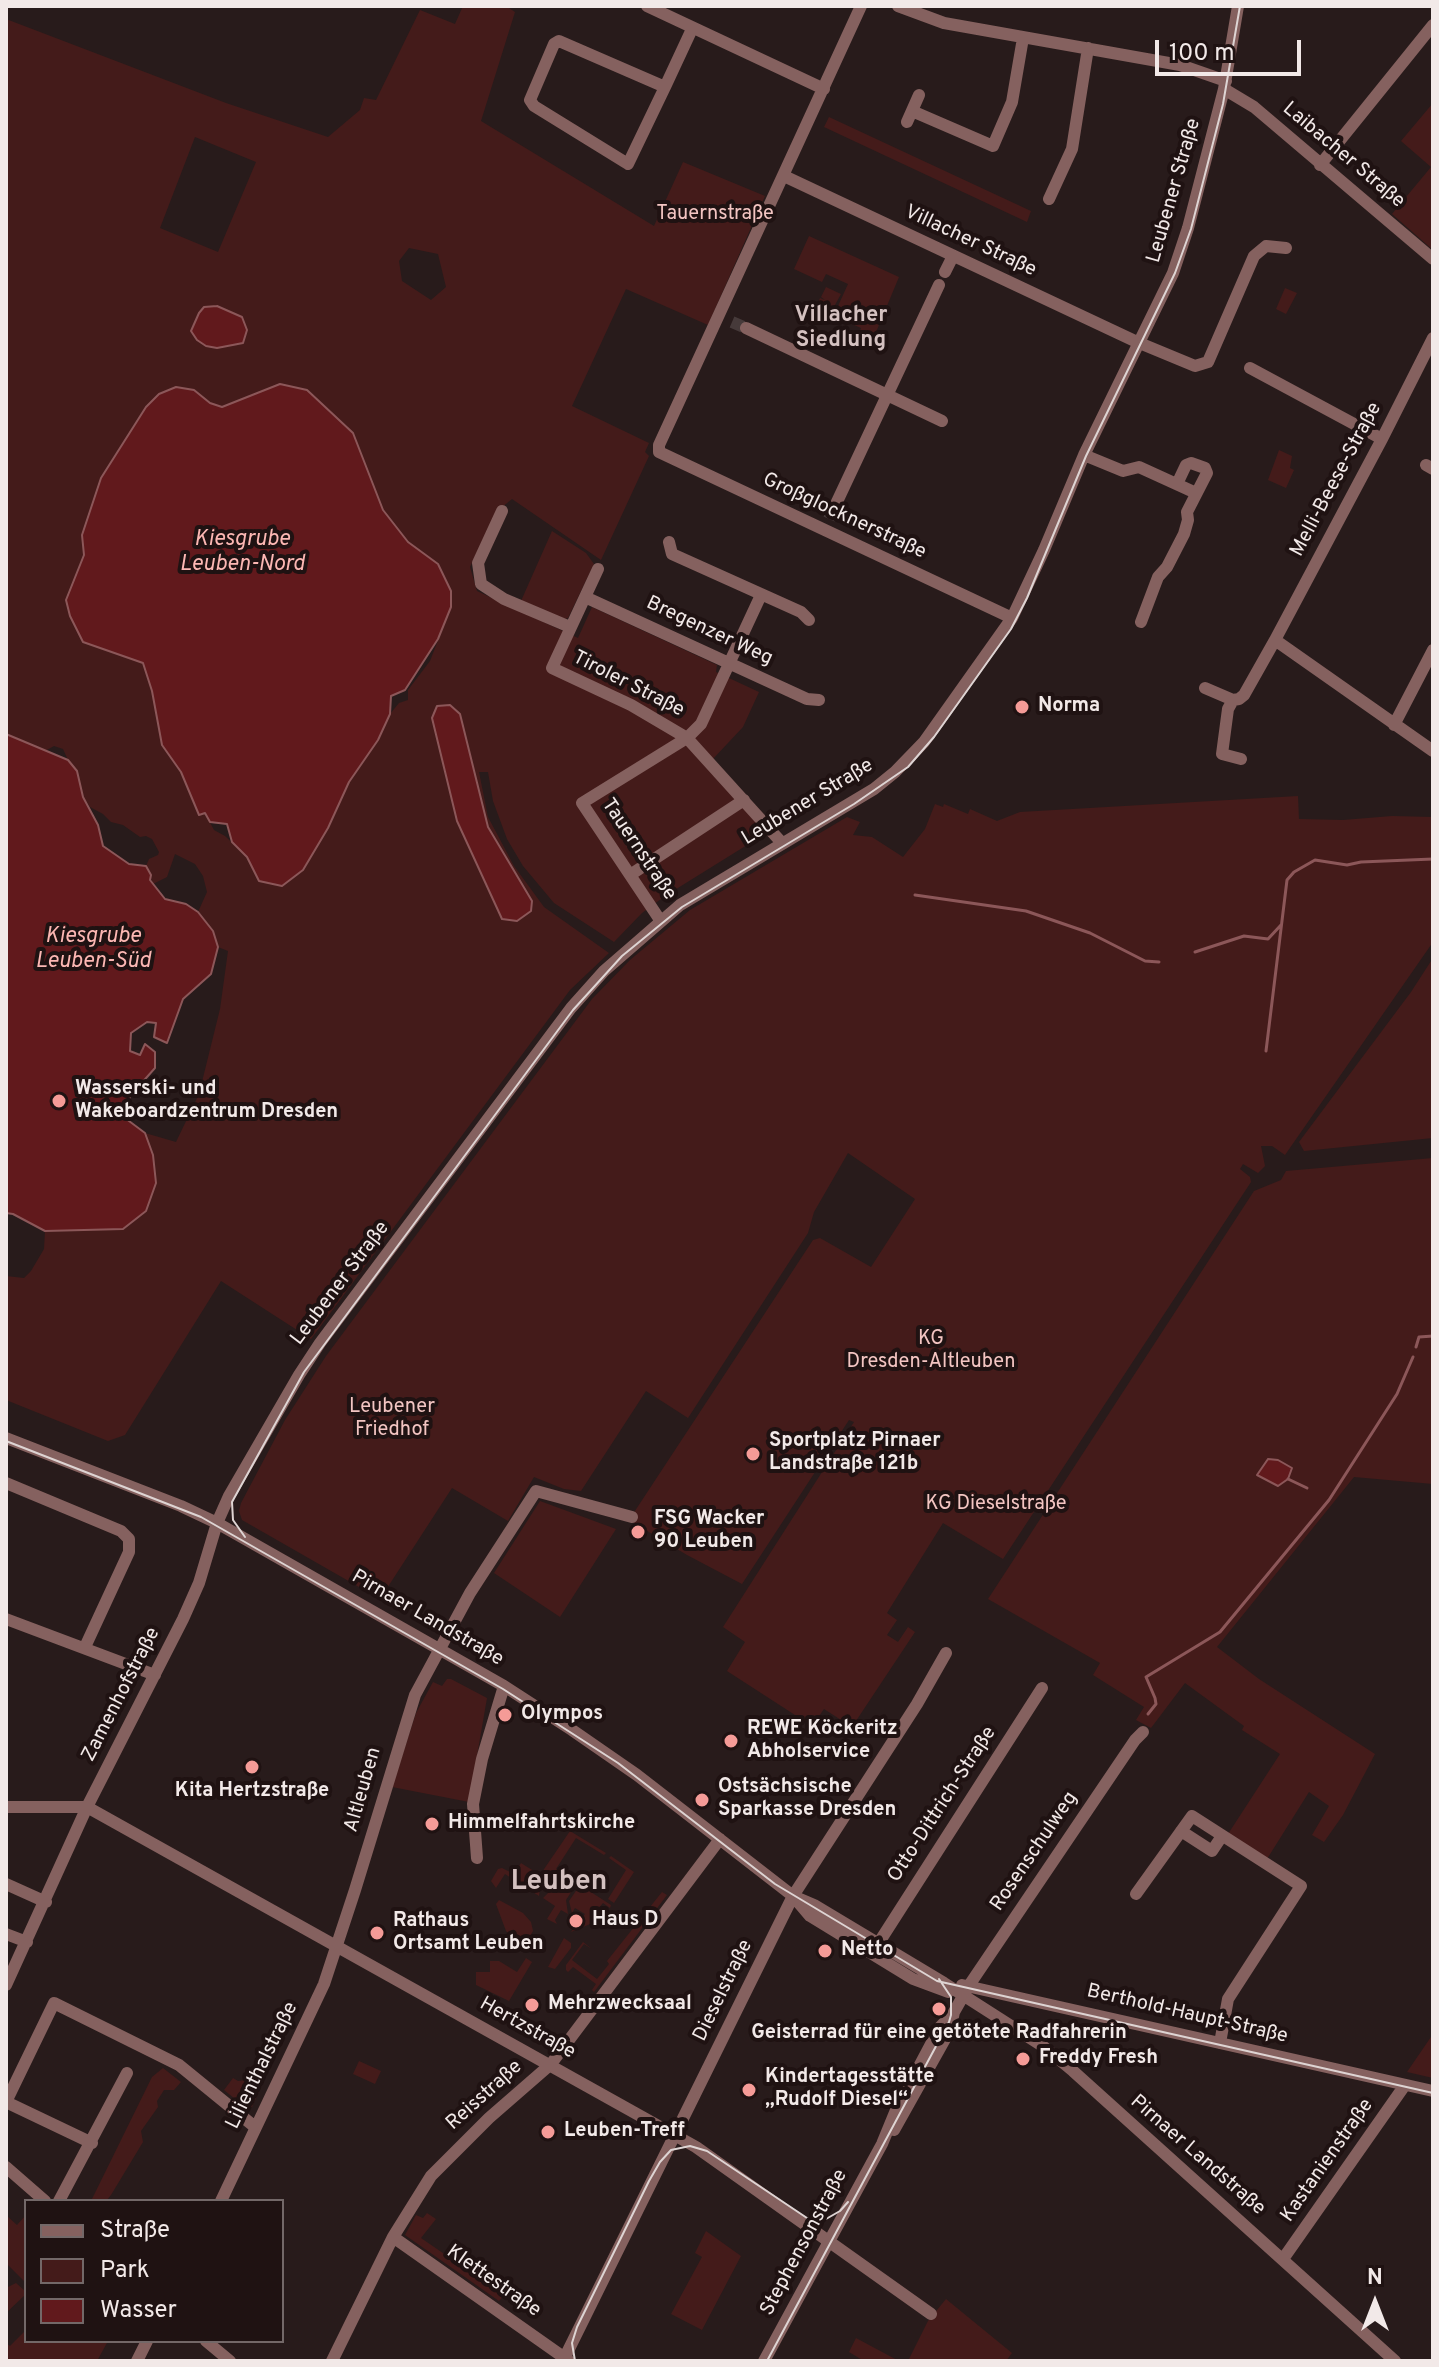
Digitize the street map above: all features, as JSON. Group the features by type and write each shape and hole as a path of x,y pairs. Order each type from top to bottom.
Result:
{"street":[{"path":"647,6 824,89"},
{"path":"732,322 719,316 861,6"},
{"name":"Laibacher Straße","path":"898,6 944,23 1180,65 1225,85 1433,259"},
{"name":"Leubener Straße","path":"217,1523 320,1343 571,1008 620,955 660,920 703,889 874,789 895,772 924,742 1012,618 1084,455 1173,273 1188,228 1225,85 1238,6"},
{"path":"1320,165 1433,25"},
{"path":"665,87 559,41 554,44 530,100 534,106 628,164 665,87 692,29"},
{"path":"919,95 910,116 993,146 1012,102 1023,38"},
{"path":"1049,199 1072,149 1088,48"},
{"name":"Villacher Straße","path":"784,176 1195,366 1208,362 1254,256 1266,246 1286,248"},
{"path":"945,272 953,256"},
{"path":"835,506 939,285"},
{"name":"Großglocknerstraße","path":"719,316 659,445 659,452 827,524 1012,618"},
{"path":"746,328 942,421"},
{"name":"Melli-Beese-Straße","path":"1233,700 1244,695 1275,640 1433,338"},
{"path":"1250,368 1382,439"},
{"path":"1084,455 1123,471 1139,467 1196,493"},
{"path":"1141,622 1158,577 1167,567 1184,534 1187,512 1207,473 1200,465 1191,463 1186,465 1177,484"},
{"path":"502,511 478,563 481,584 489,592 570,627 598,569"},
{"path":"669,542 672,554 801,612 809,620"},
{"path":"687,738 701,724 761,595"},
{"name":"Bregenzer Weg","path":"585,597 807,699 819,700"},
{"name":"Tiroler Straße","path":"570,627 552,668 631,705 687,738 782,843"},
{"path":"1275,640 1433,751"},
{"path":"1394,725 1433,650"},
{"path":"1205,688 1233,700 1217,753 1241,759"},
{"name":"Tauernstraße","path":"660,920 582,803 687,738"},
{"path":"630,875 744,800"},
{"name":"Pirnaer Landstraße","path":"6,1438 170,1501 217,1523 504,1686 619,1761 793,1896 810,1916 913,1979 965,1991"},
{"path":"7,1484 121,1531 129,1539 129,1552 85,1647"},
{"name":"Altleuben","path":"336,1946 415,1695 470,1593 536,1491 632,1517"},
{"name":"Zamenhofstraße","path":"6,1985 87,1807 199,1583 217,1523"},
{"path":"6,1619 155,1675"},
{"name":"Dieselstraße","path":"565,2360 793,1896 917,1704 946,1653"},
{"path":"477,1858 473,1804 482,1759 504,1686"},
{"name":"Otto-Dittrich-Straße","path":"878,1944 1042,1688"},
{"name":"Rosenschulweg","path":"965,1991 1143,1732"},
{"path":"6,1807 87,1807"},
{"name":"Hertzstraße","path":"87,1807 705,2152 931,2314"},
{"path":"1136,1894 1192,1816 1301,1886 1228,1999 1220,2043"},
{"path":"1181,1831 1212,1851 1222,1836"},
{"name":"Reisstraße","path":"332,2361 393,2237 431,2176 446,2158 551,2064 720,1839"},
{"path":"6,1884 46,1902"},
{"name":"Pirnaer Landstraße","path":"793,1896 814,1905 932,1976 965,1991 1030,2037 1073,2071 1395,2361"},
{"path":"6,1934 27,1942"},
{"name":"Lilienthalstraße","path":"222,2199 307,2022 336,1946"},
{"name":"Stephensonstraße","path":"764,2361 882,2144 896,2110 940,2027 954,2012 965,1991"},
{"name":"Berthold-Haupt-Straße","path":"965,1991 1220,2043 1433,2091"},
{"path":"92,2143 6,2102 54,2003 179,2065 255,2127"},
{"path":"60,2199 127,2073"},
{"name":"Kastanienstraße","path":"1283,2259 1405,2085"},
{"path":"6,2167 43,2199"},
{"name":"Klettestraße","path":"393,2237 565,2360"},
{"path":"137,2361 146,2343"},
{"path":"208,2343 230,2361"}],"green space":[{"path":"463,6 506,6 515,12 481,121 654,226 683,162 765,196 708,325 626,289 572,406 649,443 645,452 649,456 601,560 512,499 496,512 470,567 477,591 578,638 592,607 717,665 716,672 759,692 743,727 712,760 776,827 665,896 642,913 614,942 554,903 523,866 507,839 493,801 488,772 479,772 488,817 514,866 544,907 609,953 570,990 311,1339 221,1281 125,1435 108,1441 6,1400 6,1276 24,1278 31,1271 44,1249 45,1231 122,1229 153,1155 145,1133 176,1142 199,1094 220,1009 228,951 218,947 213,931 198,912 207,892 203,876 195,864 175,854 167,877 153,884 146,866 149,859 159,852 152,839 140,837 90,807 83,797 77,771 63,749 54,746 45,751 6,733 6,19 226,103 328,137 360,110 364,98 376,100 420,10 455,24","holes":["195,137 256,162 218,252 160,228","409,248 438,254 446,287 431,300 402,281 399,261","281,384 353,433 383,510 408,542 438,564 451,607 430,661 408,690 408,700 399,703 390,714 378,740 349,782 328,828 303,870 259,881 247,857 214,830 205,813 199,815 181,772 162,745 152,691 143,663 128,658 66,600 84,555 194,390 211,404 222,407"]},
{"path":"1433,103 1433,250 1392,214 1431,167 1401,141"},
{"path":"829,117 1031,211 1027,222 824,127"},
{"path":"809,236 899,277 874,337 816,308 820,298 825,300 821,297 826,287 841,294 835,305 838,306 848,284 826,274 822,282 794,269"},
{"path":"1285,288 1297,293 1286,314 1276,309"},
{"path":"1279,450 1292,456 1290,468 1294,470 1286,488 1268,480"},
{"path":"552,531 586,553 594,564 568,618 561,620 521,601"},
{"path":"1298,796 1299,819 1433,817 1433,942 1285,1155 1272,1146 1261,1146 1265,1166 1258,1173 1243,1164 1240,1169 1250,1177 1251,1182 1003,1559 943,1523 887,1613 897,1620 887,1635 898,1642 908,1627 915,1632 852,1727 824,1709 812,1726 727,1671 745,1642 723,1627 854,1422 849,1420 742,1584 629,1520 813,1240 820,1238 871,1267 915,1199 848,1153 814,1212 808,1233 688,1418 646,1391 581,1491 564,1489 534,1477 508,1521 452,1488 380,1599 242,1520 239,1511 241,1503 285,1420 326,1356 592,999 630,960 690,910 847,817 860,822 853,835 872,837 903,857 925,829 935,804 943,807 944,804 968,814 970,809 997,821 1020,812"},
{"path":"1433,958 1433,1138 1304,1151 1299,1142"},
{"path":"1433,1158 1433,1484 1354,1477 1217,1647 1259,1679 1375,1754 1343,1815 1324,1842 1312,1835 1329,1806 1309,1792 1267,1859 1228,1834 1280,1754 1242,1730 1244,1726 1185,1683 1151,1728 1136,1720 1144,1707 1093,1675 1100,1663 988,1599 1254,1191 1281,1180 1286,1171"},
{"path":"540,1501 616,1529 560,1617 494,1573"},
{"path":"447,1679 487,1698 469,1802 392,1787 416,1713 433,1682 442,1686"},
{"path":"570,1831 606,1853 604,1855 576,1838 556,1869 577,1883 566,1900 568,1914 561,1910 555,1920 557,1924 547,1919 555,1906 543,1898 549,1892 546,1887 540,1888 539,1896 505,1874 496,1888 491,1881 498,1869 514,1874 521,1863 540,1875"},
{"path":"611,1856 634,1872 614,1903 608,1899 626,1870 609,1858"},
{"path":"580,1885 611,1905 610,1908 603,1903 593,1915 600,1921 597,1924 595,1922 571,1932 585,1914 575,1908 572,1913 569,1901"},
{"path":"662,1892 667,1895 594,1992 592,1990 596,1984 573,1967 568,1972 566,1970 566,1965 583,1942 592,1949 584,1944 572,1960 597,1979 609,1964 607,1961"},
{"path":"499,1900 523,1913 531,1922 533,1931 527,1941 515,1941 506,1931 496,1904"},
{"path":"564,1938 571,1943 571,1948 555,1969 548,1967"},
{"path":"526,1958 532,1962 509,2001 476,1985 476,1972 490,1972 490,1961 499,1961 517,1972"},
{"path":"1433,2034 1433,2078 1407,2072"},
{"path":"359,2061 381,2071 375,2084 353,2074"},
{"path":"163,2068 181,2082 174,2090 164,2090 157,2101 158,2107 141,2131 143,2142 111,2195 108,2199 92,2199 152,2077"},
{"path":"252,2074 264,2080 252,2107 246,2108 224,2090 233,2078 245,2080"},
{"path":"427,2213 436,2219 421,2238 504,2295 499,2301 405,2235 416,2215 423,2218"},
{"path":"6,2215 17,2225 24,2217 24,2281 6,2263"},
{"path":"706,2231 741,2256 702,2330 671,2314 702,2257 695,2253"},
{"path":"16,2283 24,2290 24,2296 6,2313 6,2288"},
{"path":"946,2299 1012,2353 1006,2361 908,2361 928,2321"},
{"path":"24,2332 24,2343 107,2343 97,2361 6,2361 6,2343 10,2346"},
{"path":"856,2338 899,2361 864,2361 849,2352"}],"water":[{"path":"217,306 242,317 247,330 243,343 217,348 197,340 191,331 199,313 204,307"},
{"name":"Kiesgrube Leuben-Nord","path":"280,384 307,390 353,433 383,510 408,542 438,564 451,591 451,607 438,639 405,690 391,696 390,714 378,740 349,782 328,828 303,870 282,886 259,881 247,857 232,842 227,824 210,822 205,813 199,815 181,772 162,745 152,691 143,663 83,642 66,600 84,555 82,535 101,478 146,407 159,394 176,387 194,390 210,403 222,407"},
{"path":"450,705 460,714 488,827 532,901 531,911 517,921 502,919 457,821 432,718 437,706"},
{"name":"Kiesgrube Leuben-Süd","path":"6,734 68,760 77,771 83,797 98,825 103,846 129,864 146,866 150,880 165,899 186,904 198,912 213,931 218,947 211,974 183,999 167,1043 154,1037 156,1023 147,1022 131,1033 130,1051 140,1055 145,1044 155,1052 155,1068 131,1095 121,1115 145,1133 153,1155 156,1183 146,1211 123,1229 45,1231 6,1213"},
{"path":"1268,1459 1278,1460 1292,1468 1288,1479 1278,1486 1257,1475"}],"waterway":[{"path":"1266,1051 1287,880 1294,872 1315,860 1347,865 1433,859"},
{"path":"915,895 1026,911 1090,933 1145,961 1159,962"},
{"path":"1195,952 1244,936 1268,939 1281,925"},
{"path":"1416,1347 1419,1337 1433,1336"},
{"path":"1148,1714 1156,1704 1146,1677 1220,1632 1329,1500 1397,1394 1413,1357"},
{"path":"1288,1479 1307,1488"}],"tunnel":[{"path":"732,322 746,328"},
{"path":"829,519 835,506"}],"tram line":[{"path":"245,1537 233,1520 232,1502 304,1372 573,1010 622,956 682,907 854,804 908,767 934,737 1011,629 1086,456 1175,273 1191,229 1223,104 1240,6"},
{"path":"6,1441 201,1517 503,1689 618,1763 775,1884 937,1981 1433,2093"},
{"path":"767,2361 949,2022 951,1997 939,1979"},
{"path":"575,2361 572,2343 577,2327 649,2181 671,2150 690,2146 707,2151 807,2218 826,2219 848,2202"}],"place":[{"name":"Norma","path":"1022,707"},
{"name":"Wasserski- und Wakeboardzentrum Dresden","path":"59,1101"},
{"name":"Sportplatz Pirnaer Landstraße 121b","path":"753,1454"},
{"name":"FSG Wacker 90 Leuben","path":"638,1532"},
{"name":"Olympos","path":"505,1715"},
{"name":"REWE Köckeritz Abholservice","path":"731,1741"},
{"name":"Kita Hertzstraße","path":"252,1767"},
{"name":"Ostsächsische Sparkasse Dresden","path":"702,1800"},
{"name":"Himmelfahrtskirche","path":"432,1824"},
{"name":"Haus D","path":"576,1921"},
{"name":"Rathaus Ortsamt Leuben","path":"377,1933"},
{"name":"Netto","path":"825,1951"},
{"name":"Mehrzwecksaal","path":"532,2005"},
{"name":"Geisterrad für eine getötete Radfahrerin","path":"939,2009"},
{"name":"Freddy Fresh","path":"1023,2059"},
{"name":"Kindertagesstätte „Rudolf Diesel“","path":"749,2090"},
{"name":"Leuben-Treff","path":"548,2132"}],"district":[{"name":"Villacher Siedlung","path":"841,330"},
{"name":"Leuben","path":"559,1883"}],"park label":[{"name":"KG Dresden-Altleuben","path":"931,1352"},
{"name":"Leubener Friedhof","path":"392,1420"},
{"name":"KG Dieselstraße","path":"996,1505"}]}
